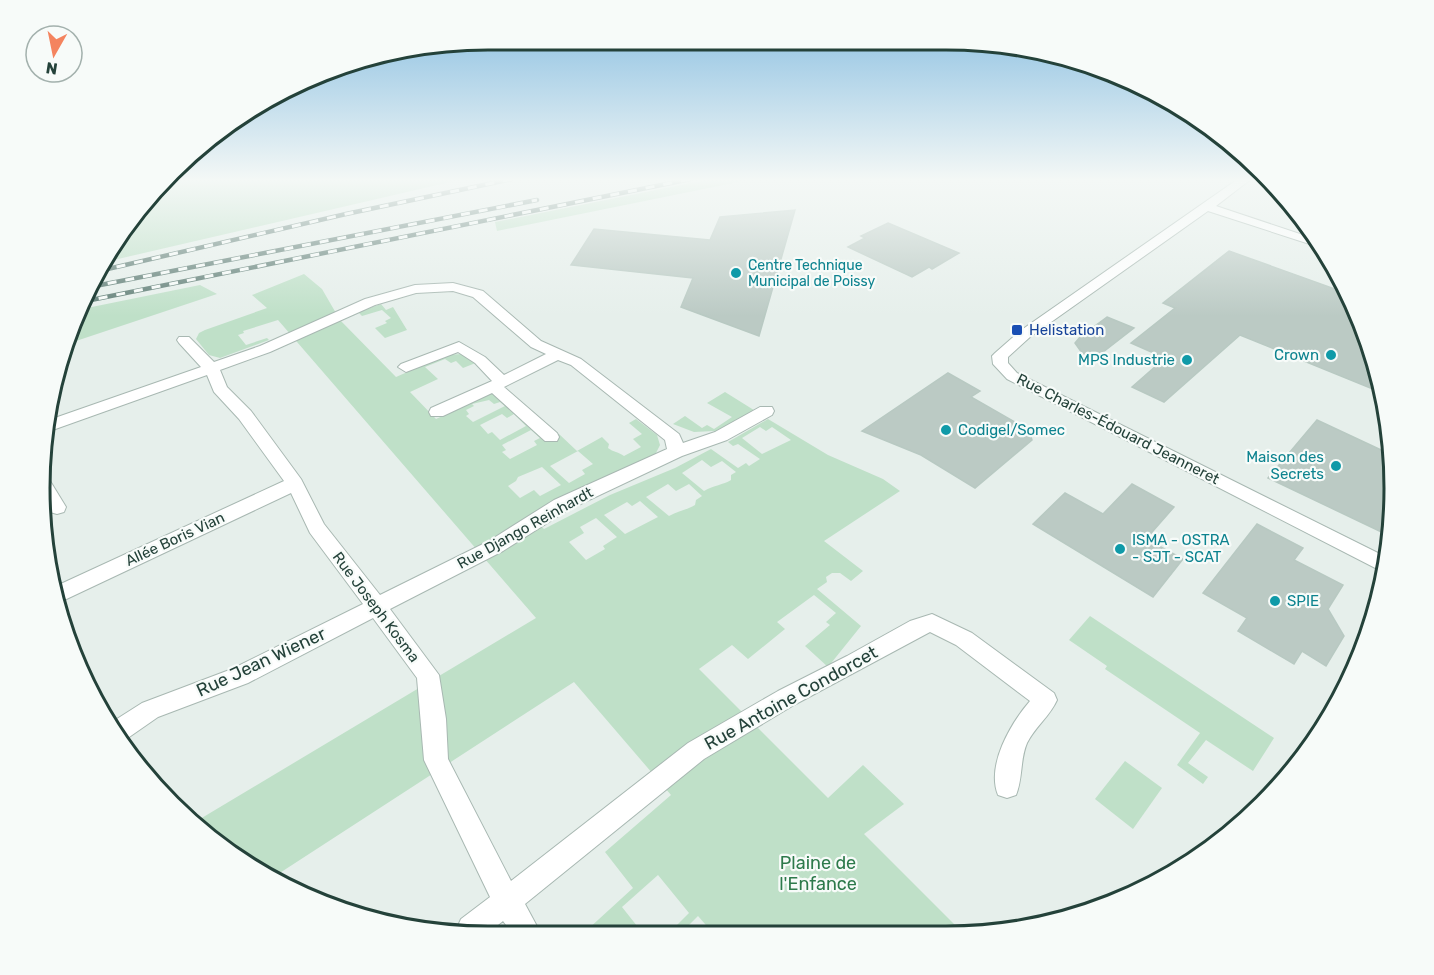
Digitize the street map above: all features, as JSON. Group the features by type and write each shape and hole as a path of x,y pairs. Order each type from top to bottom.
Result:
{"street":[{"name":"Rue Charles-Édouard Jeanneret","path":"1184,224 1025,334 1000,356 1001,364 1012,376 1378,561"},
{"path":"1260,224 1309,241"},
{"path":"54,425 265,349 370,302 415,289 453,288 478,294 536,344 576,362 673,438 676,452"},
{"name":"Rue Joseph Kosma","path":"184,340 212,369 220,389 246,415 295,483 317,528 428,675 434,719 436,760 507,902 523,926"},
{"path":"406,367 459,346 480,360 498,384 551,437"},
{"path":"437,412 558,354"},
{"name":"Rue Django Reinhardt","path":"376,608 496,546 561,505 676,452 722,436 766,411"},
{"name":"Allée Boris Vian","path":"62,593 295,483"},
{"path":"50,495 57,507"},
{"name":"Rue Jean Wiener","path":"122,730 150,710 240,676 376,608"},
{"name":"Rue Antoine Condorcet","path":"474,926 696,751 786,698 855,663 917,627 932,623 964,639 1046,700 1019,732 1010,753 1008,786"}],"green space":[{"path":"137,224 267,224 113,260"},
{"path":"496,224 529,224 497,231"},
{"name":"Plaine de l'Enfance","path":"304,274 322,289 340,320 396,377 446,355 462,354 478,362 463,368 456,361 451,363 445,359 425,367 438,379 410,392 436,419 497,391 549,439 559,434 577,451 602,437 609,444 608,448 624,456 641,447 633,439 642,434 629,423 636,419 657,435 660,445 655,455 531,516 544,529 610,495 675,468 711,449 738,468 746,463 749,466 760,459 738,444 733,446 728,442 768,419 828,455 883,479 900,491 824,541 863,571 851,581 840,573 832,573 826,577 827,582 817,589 861,626 828,667 805,646 830,625 826,622 836,613 814,595 777,622 785,629 748,659 732,645 699,669 828,798 863,765 904,804 864,834 956,926 707,926 698,916 688,926 676,926 689,913 658,875 622,907 637,926 591,926 633,888 605,852 671,795 574,682 280,873 244,852 201,819 536,618 278,320 243,331 244,333 238,335 246,345 267,338 269,340 220,358 209,355 196,339 199,333 205,330 267,308 252,295","holes":["489,400 494,404 500,402 505,406 473,422 466,416 469,414 466,410 474,406 472,404","502,414 507,418 514,414 526,426 500,440 492,432 488,434 480,425","760,427 766,431 772,427 791,440 762,454 742,438","531,430 540,438 534,441 537,445 510,459 502,452 506,450 502,445","578,451 593,464 582,470 585,474 569,483 550,466","702,460 711,467 722,461 736,472 731,475 731,480 704,491 682,473","542,467 561,485 540,496 534,490 520,498 508,486 518,477","668,484 676,491 689,484 702,496 696,500 695,505 669,516 646,497","640,501 658,517 625,534 604,515 627,502 632,506","596,518 617,537 603,546 605,549 586,560 569,542 584,533 580,527"]},
{"path":"200,285 217,294 75,341 89,308"},
{"path":"381,304 386,310 393,307 407,330 385,338 375,328 387,323 385,321 391,318 382,310 362,316 358,312"},
{"path":"725,392 757,412 718,434 714,431 694,432 673,424 685,416 702,428 707,425 714,429 732,417 707,403"},
{"path":"1090,616 1274,738 1253,771 1206,740 1188,763 1208,777 1203,784 1177,765 1200,733 1105,669 1107,666 1069,640"},
{"path":"1125,761 1162,788 1133,829 1095,799"}],"building":[{"name":"Centre Technique Municipal de Poissy","path":"717,224 791,224 759,336 681,307 693,278 571,265 594,229 710,240"},
{"path":"885,224 892,224 959,253 932,269 929,267 912,277 848,247 865,238 861,236"},
{"name":"Crown","path":"1229,251 1337,290 1361,347 1373,389 1240,335 1164,402 1132,387 1165,358 1131,343 1175,308 1163,303"},
{"path":"1107,317 1134,328 1089,363 1075,343"},
{"name":"Codigel/Somec","path":"948,373 980,391 971,397 1029,430 1032,440 975,488 921,455 862,431"},
{"name":"Maison des Secrets","path":"1317,420 1383,451 1382,532 1268,478"},
{"name":"ISMA - OSTRA - SJT - SCAT","path":"1132,484 1174,507 1146,539 1183,559 1153,597 1033,524 1065,493 1103,514"},
{"name":"SPIE","path":"1257,524 1303,548 1294,560 1343,585 1328,609 1344,636 1326,666 1302,651 1294,664 1238,631 1247,618 1203,593"}],"railway":[{"path":"107,269 300,224"},
{"path":"99,285 411,224"},
{"path":"92,300 465,224"}],"place":[{"name":"Centre Technique Municipal de Poissy","path":"736,273"},
{"name":"Helistation","path":"1017,330"},
{"name":"Crown","path":"1331,355"},
{"name":"MPS Industrie","path":"1187,360"},
{"name":"Codigel/Somec","path":"946,430"},
{"name":"Maison des Secrets","path":"1336,466"},
{"name":"ISMA - OSTRA - SJT - SCAT","path":"1120,549"},
{"name":"SPIE","path":"1275,601"}]}
